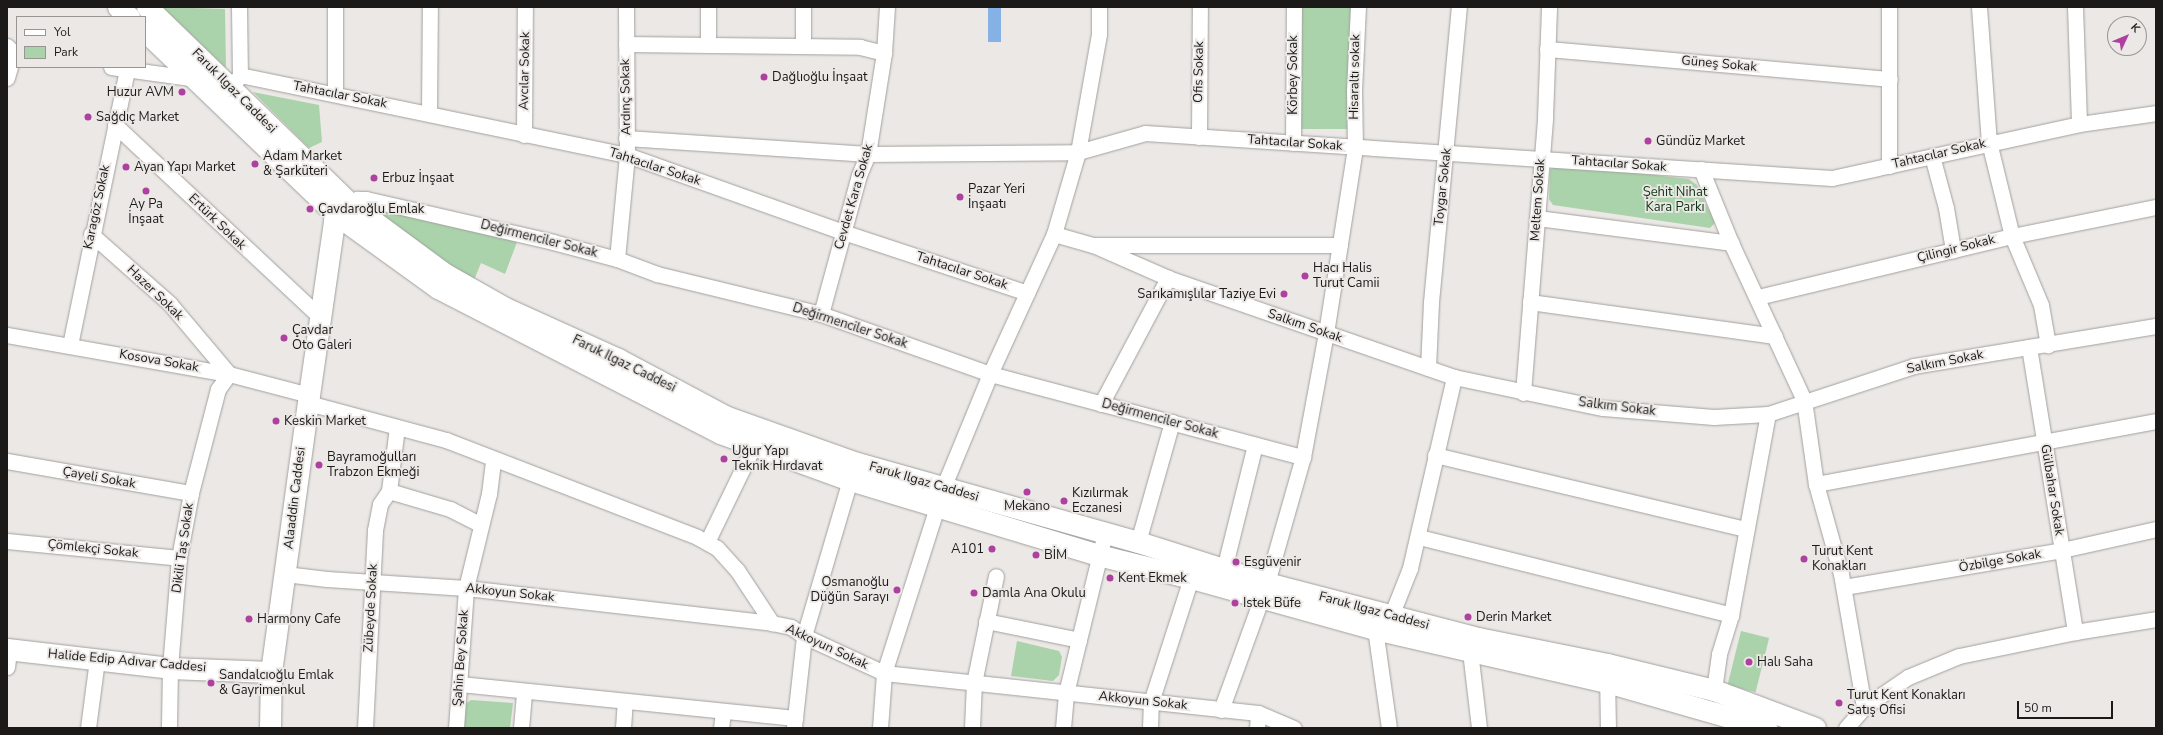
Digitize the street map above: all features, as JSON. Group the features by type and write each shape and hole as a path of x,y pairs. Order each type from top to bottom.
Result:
{"street":[{"path":"118,7 128,16"},
{"name":"Faruk Ilgaz Caddesi","path":"147,7 236,81 344,210 445,274 505,308 618,359 727,417 857,463 940,497 1098,555 1191,578 1265,590 1391,616 1478,638 1607,673 1768,728"},
{"path":"236,81 239,7"},
{"path":"335,7 335,94"},
{"path":"429,112 430,7"},
{"name":"Avcılar Sokak","path":"524,135 525,7"},
{"name":"Ardınç Sokak","path":"617,259 627,155 626,7"},
{"path":"708,7 708,45"},
{"path":"803,7 803,46"},
{"name":"Cevdet Kara Sokak","path":"821,314 859,175 868,154 884,53 887,7"},
{"path":"880,728 884,673 940,497 990,374 1054,234 1078,152 1099,34 1099,7"},
{"name":"Ofis Sokak","path":"1199,137 1200,7"},
{"name":"Körbey Sokak","path":"1293,143 1294,7"},
{"name":"Hisaraltı sokak","path":"1221,710 1265,590 1303,457 1326,333 1355,147 1354,91 1358,7"},
{"name":"Toygar Sokak","path":"1428,368 1431,302 1459,7"},
{"name":"Meltem Sokak","path":"1523,393 1541,159 1548,49 1549,7"},
{"path":"1889,7 1889,166"},
{"path":"1980,7 1989,142 2012,236 2041,305 2048,346"},
{"path":"2075,7 2079,124"},
{"name":"Faruk Ilgaz Caddesi","path":"146,32 344,210 438,288 720,433 850,480 940,497 1105,533 1138,542 1224,569 1265,590 1375,629 1470,651 1714,690 1815,728"},
{"path":"626,44 860,47 884,53"},
{"name":"Güneş Sokak","path":"1548,49 1890,78"},
{"path":"7,78 11,51"},
{"path":"119,68 197,79"},
{"name":"Karagöz Sokak","path":"70,345 91,234 127,69"},
{"name":"Tahtacılar Sokak","path":"236,81 335,94 429,112 524,135 627,155 843,232 1027,293"},
{"name":"Tahtacılar Sokak","path":"626,138 868,154 1078,152 1145,133 1832,178 1989,142 2079,124 2156,113"},
{"name":"Ertürk Sokak","path":"115,125 321,318"},
{"path":"1932,156 1946,208 1953,250"},
{"path":"1701,169 1731,243 1758,297 1804,400 1816,484 1844,587 1864,707"},
{"name":"Değirmenciler Sokak","path":"344,210 357,199 366,199 617,259 657,274 821,314 990,374 1303,457"},
{"name":"Çilingir Sokak","path":"1758,297 2012,236 2156,207"},
{"name":"Alaaddin Caddesi","path":"270,728 271,672 308,399 334,221 344,210"},
{"path":"1537,218 1731,243"},
{"name":"Hazer Sokak","path":"91,234 170,304 229,374"},
{"path":"1054,234 1093,245 1340,245"},
{"name":"Salkım Sokak","path":"1093,245 1168,278 1454,377 1523,393 1603,408 1714,417 1768,414 1804,400 1914,366 2029,347 2048,346 2156,326"},
{"path":"1101,404 1168,278"},
{"path":"1530,302 1775,336"},
{"name":"Kosova Sokak","path":"7,335 229,374 397,427 446,440 707,542 717,548 737,570 772,623"},
{"name":"Gülbahar Sokak","path":"2029,347 2075,632"},
{"name":"Dikili Taş Sokak","path":"169,728 170,668 179,558 191,493 218,389 229,374"},
{"path":"1389,728 1375,629 1391,616 1419,537 1435,455 1454,377"},
{"path":"1714,690 1719,654 1731,615 1745,529 1768,414"},
{"path":"1816,484 2156,421"},
{"path":"1138,542 1172,422"},
{"name":"Zübeyde Sokak","path":"365,728 375,530 380,504 389,491 397,427"},
{"path":"707,542 754,445"},
{"path":"1224,569 1255,445"},
{"path":"1435,455 1745,529"},
{"name":"Şahin Bey Sokak","path":"456,728 466,588 481,525 494,459"},
{"name":"Çayeli Sokak","path":"7,461 191,493"},
{"path":"460,684 723,712 795,723 804,636 850,480"},
{"path":"389,491 450,509 481,525"},
{"name":"Özbilge Sokak","path":"1844,587 2062,550 2156,529"},
{"path":"1063,728 1066,693 1098,555 1105,533"},
{"path":"1419,537 1731,615"},
{"name":"Çömlekçi Sokak","path":"7,540 179,558"},
{"name":"Akkoyun Sokak","path":"285,574 466,588 772,623 791,627 804,636 884,673 1221,710 1257,721 1290,727"},
{"path":"972,728 974,683 996,576"},
{"path":"1150,728 1151,702 1191,578"},
{"path":"1846,728 1864,707 1908,677 1959,656 2075,632 2156,619"},
{"path":"986,621 1078,640"},
{"path":"1470,651 1479,728"},
{"name":"Halide Edip Adıvar Caddesi","path":"8,655 97,660 170,668 271,672"},
{"path":"88,728 97,660"},
{"path":"1607,673 1608,728"},
{"path":"521,728 524,691"},
{"path":"623,728 626,702"},
{"path":"721,728 723,712"}],"green space":[{"path":"162,7 225,9 226,68"},
{"path":"1298,7 1351,7 1351,129 1298,129"},
{"path":"253,92 319,105 322,142 309,148"},
{"name":"Şehit Nihat Kara Parkı","path":"1557,164 1689,179 1697,185 1715,223 1710,228 1553,205 1549,199 1550,170"},
{"path":"375,209 517,242 505,274 481,263 472,285"},
{"name":"Halı Saha","path":"1741,631 1769,638 1756,692 1727,685"},
{"path":"1017,641 1059,651 1062,657 1059,675 1053,681 1011,676"},
{"path":"471,700 513,703 510,728 462,728 464,705"}],"water":[{"path":"988,7 1001,7 1001,42 988,42"}],"place":[{"name":"Dağlıoğlu İnşaat","path":"764,77"},
{"name":"Huzur AVM","path":"182,92"},
{"name":"Sağdıç Market","path":"88,117"},
{"name":"Gündüz Market","path":"1648,141"},
{"name":"Adam Market & Şarküteri","path":"255,164"},
{"name":"Ayan Yapı Market","path":"126,167"},
{"name":"Erbuz İnşaat","path":"374,178"},
{"name":"Ay Pa İnşaat","path":"146,191"},
{"name":"Pazar Yeri İnşaatı","path":"960,197"},
{"name":"Çavdaroğlu Emlak","path":"310,209"},
{"name":"Hacı Halis Turut Camii","path":"1305,276"},
{"name":"Sarıkamışlılar Taziye Evi","path":"1284,294"},
{"name":"Çavdar Oto Galeri","path":"284,338"},
{"name":"Keskin Market","path":"276,421"},
{"name":"Uğur Yapı Teknik Hırdavat","path":"724,459"},
{"name":"Bayramoğulları Trabzon Ekmeği","path":"319,465"},
{"name":"Mekano","path":"1027,492"},
{"name":"Kızılırmak Eczanesi","path":"1064,501"},
{"name":"A101","path":"992,549"},
{"name":"BİM","path":"1036,555"},
{"name":"Turut Kent Konakları","path":"1804,559"},
{"name":"Esgüvenir","path":"1236,562"},
{"name":"Kent Ekmek","path":"1110,578"},
{"name":"Osmanoğlu Düğün Sarayı","path":"897,590"},
{"name":"Damla Ana Okulu","path":"974,593"},
{"name":"Istek Büfe","path":"1235,603"},
{"name":"Derin Market","path":"1468,617"},
{"name":"Harmony Cafe","path":"249,619"},
{"name":"Halı Saha","path":"1749,662"},
{"name":"Sandalcıoğlu Emlak & Gayrimenkul","path":"211,683"},
{"name":"Turut Kent Konakları Satış Ofisi","path":"1839,703"}]}
